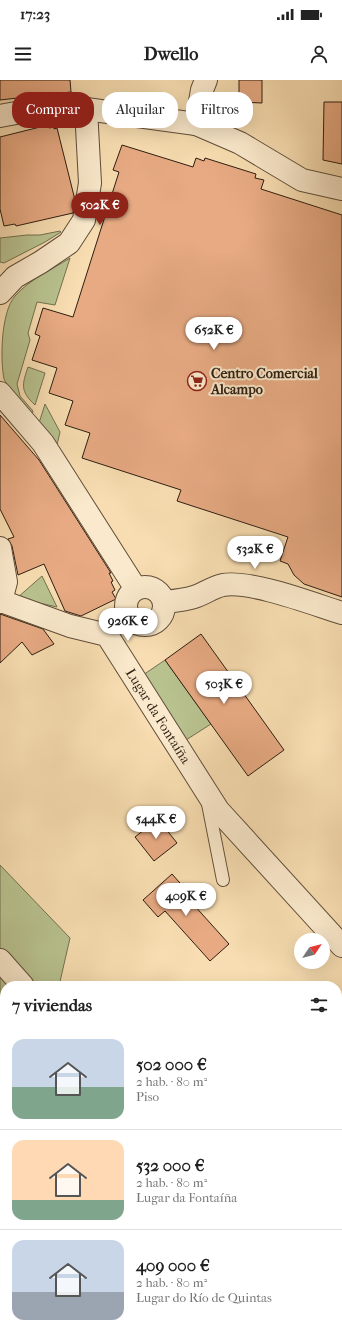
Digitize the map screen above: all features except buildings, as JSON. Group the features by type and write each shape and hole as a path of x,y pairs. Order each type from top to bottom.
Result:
{"street":[{"path":"202,92 206,80"},
{"path":"94,109 186,123"},
{"path":"0,116 12,114"},
{"path":"0,293 15,277 69,243 84,220 90,183 87,128"},
{"path":"206,128 240,142 302,180 342,189"},
{"path":"0,393 43,443 136,589"},
{"path":"0,548 6,582 1,602 70,626 107,635 132,620"},
{"path":"164,602 194,597 223,585 231,585 268,590 342,613"},
{"path":"148,586 154,588 162,596 164,602 163,614 155,623 143,625 132,620 128,615 126,603 128,597 136,589 148,586"},
{"name":"Lugar da Fontaíña","path":"107,635 218,810 342,946"},
{"path":"0,960 18,981"}],"lane":[{"name":"Lugar da Fontaíña","path":"206,791 223,880"}],"green space":[{"path":"61,232 45,242 4,263 0,262 0,238 40,235"},
{"path":"70,258 55,305 37,302 28,333 30,340 17,384 20,396 33,411 32,415 13,394 4,379 2,348 4,324 10,303 21,290 34,280"},
{"path":"28,367 45,373 35,405 27,396 24,388 24,379"},
{"path":"45,404 60,432 57,445 39,423"},
{"path":"42,576 57,607 17,598"},
{"path":"165,660 211,724 186,740 143,675"},
{"path":"0,865 70,938 60,981 0,981"}],"place":[{"name":"Centro Comercial Alcampo","path":"197,381"}]}
